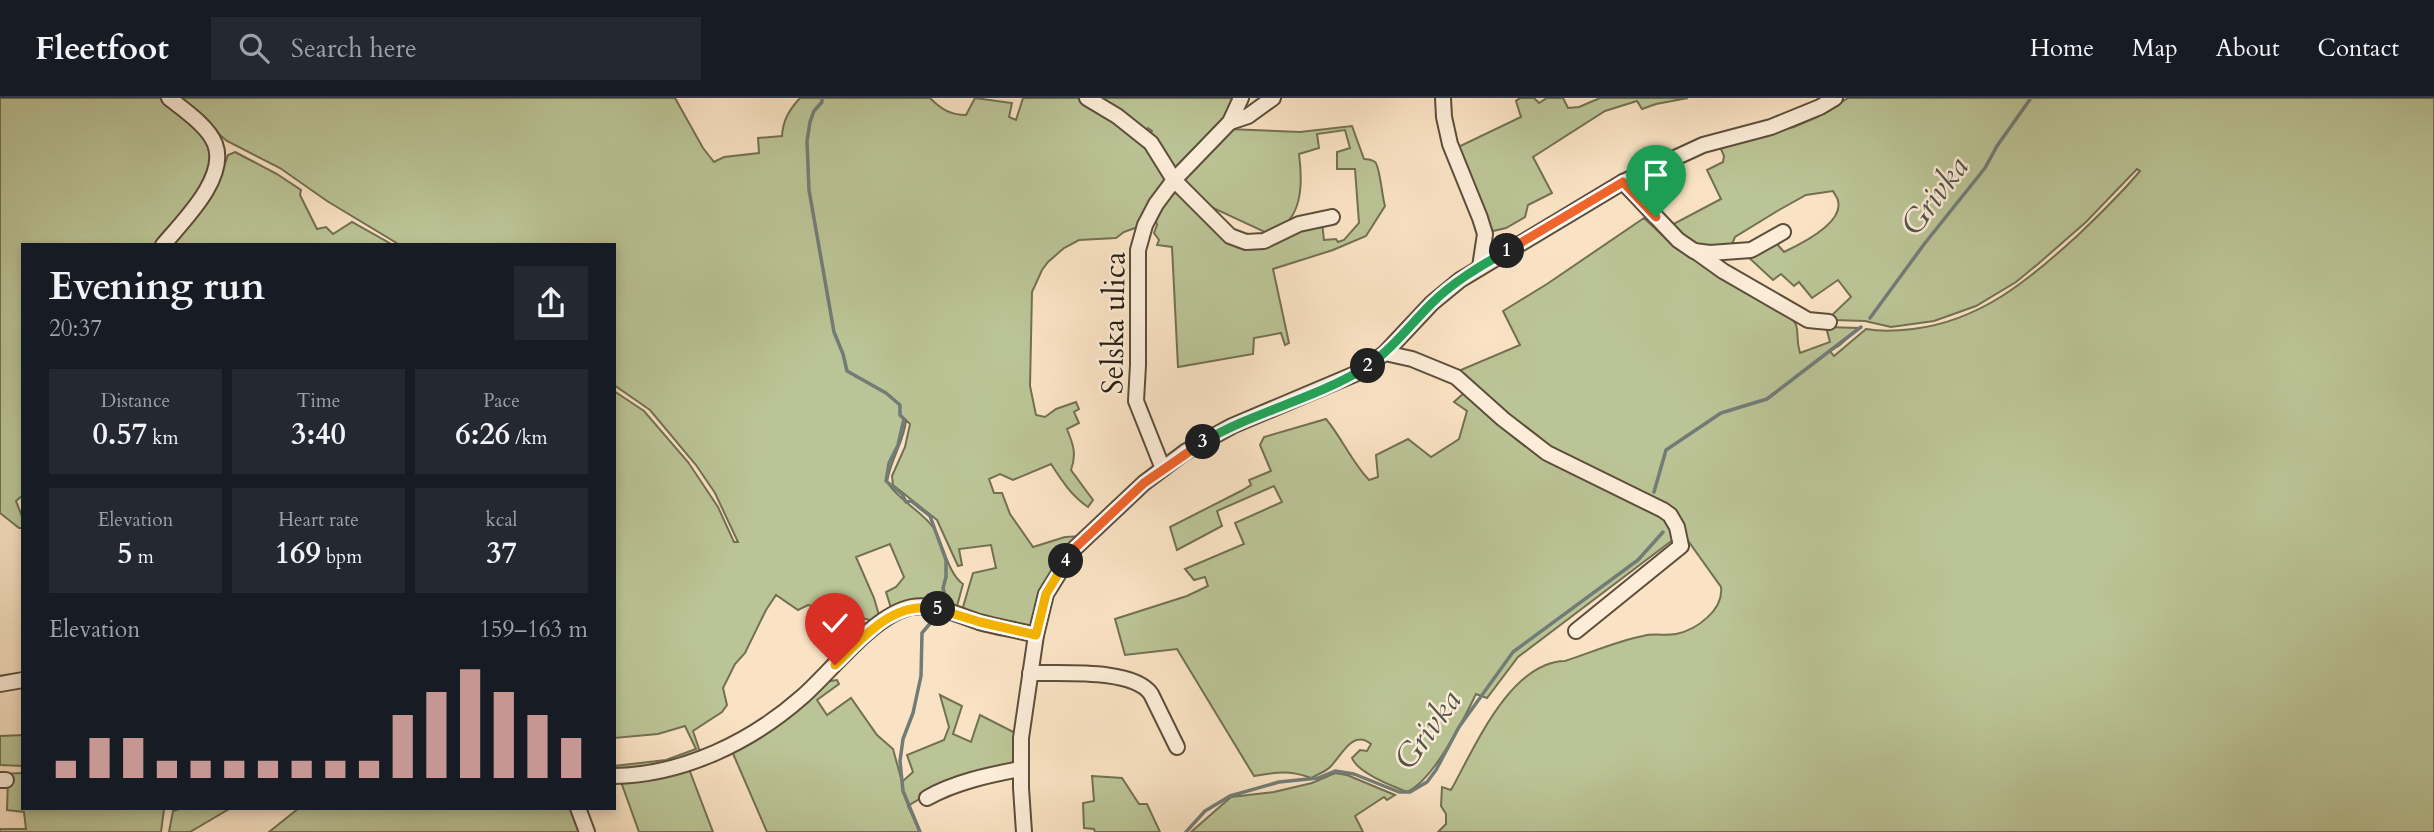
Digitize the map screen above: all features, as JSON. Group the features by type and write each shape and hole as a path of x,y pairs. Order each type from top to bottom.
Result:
{"street":[{"path":"165,243 208,189 218,161 215,142 203,127 169,98"},
{"path":"1087,98 1145,137 1164,161 1174,180 1230,236 1246,243 1264,241 1299,224 1332,217"},
{"path":"1230,122 1241,98"},
{"path":"1230,122 1248,116 1273,98"},
{"path":"1443,98 1450,144 1485,234 1480,267"},
{"path":"1024,832 1021,738 1036,635 1046,594 1074,549 1144,483 1185,452 1232,426 1355,374 1385,352 1444,292 1480,267 1623,182 1703,145 1783,123 1835,98"},
{"name":"Selska ulica","path":"1163,469 1136,401 1138,250 1145,225 1156,204 1174,180 1230,122"},
{"path":"1623,182 1678,240 1723,271 1808,320 1829,322"},
{"path":"1694,251 1710,253 1751,250 1783,232"},
{"path":"1385,352 1412,359 1456,377 1503,419 1547,453 1670,515 1677,527 1681,547 1576,631"},
{"path":"616,776 648,774 679,767 728,747 754,732 802,697 880,623 910,607 934,608 1036,635"},
{"path":"1030,673 1118,677 1139,683 1151,694 1177,747"},
{"path":"0,684 21,680"},
{"path":"927,798 941,790 1020,769"},
{"path":"579,810 587,832"}],"green space":[{"path":"0,98 160,98 205,138 211,152 208,184 160,243 21,243 21,497 16,501 21,514 21,528 0,513"},
{"path":"176,98 675,98 703,148 714,162 724,157 759,153 758,138 782,136 787,116 800,98 930,98 946,111 966,115 975,98 1012,103 1009,117 1016,120 1023,98 1083,98 1139,137 1164,169 1165,180 1138,227 1116,238 1079,240 1064,248 1042,270 1032,292 1030,386 1036,415 1045,417 1056,409 1076,402 1079,409 1074,412 1079,423 1067,429 1074,459 1071,470 1093,500 1088,507 1082,502 1067,487 1051,464 1013,480 1000,474 989,479 994,493 1002,493 1010,514 1033,547 1065,537 1082,536 1032,629 964,612 973,573 996,568 991,545 959,549 962,565 958,566 937,520 893,485 892,476 905,447 910,424 906,420 887,482 935,530 950,567 963,584 956,610 891,608 886,592 896,587 904,577 890,544 856,557 879,615 874,621 808,605 798,610 776,595 723,688 727,705 722,712 693,731 701,755 676,764 616,773 616,766 666,760 696,749 685,726 658,734 616,738 616,392 644,411 688,462 718,507 734,542 738,542 715,493 696,465 650,410 616,386 616,243 397,243 327,201 280,168 227,141"},
{"path":"1092,98 1238,98 1232,111 1177,168 1170,164 1149,135 1152,131 1148,128 1144,132"},
{"path":"1520,98 1534,98 1539,103 1547,98 1563,98 1568,108 1579,107 1600,98 1688,98 1642,109 1637,101 1605,111 1533,157 1552,193 1528,205 1525,217 1506,228 1493,231 1483,215 1454,149 1521,117 1516,101"},
{"path":"1848,98 2434,98 2434,832 1438,832 1446,824 1446,814 1441,806 1442,787 1451,790 1496,711 1527,676 1545,665 1623,641 1647,635 1684,632 1707,618 1721,595 1721,587 1684,535 1682,526 1549,451 1456,372 1520,345 1503,311 1644,218 1677,249 1790,317 1796,325 1800,353 1830,342 1826,327 1858,328 1830,351 1834,356 1866,329 1895,331 1937,325 1982,308 2002,296 2041,268 2077,236 2140,171 2137,169 2086,222 2016,282 1976,306 1934,321 1891,327 1865,321 1834,320 1831,316 1851,297 1838,280 1812,298 1799,282 1794,286 1781,274 1773,280 1746,255 1777,244 1784,252 1820,232 1838,209 1838,200 1833,191 1806,195 1779,210 1735,237 1729,251 1703,252 1664,229 1721,199 1707,170 1723,162 1721,149 1724,144 1794,127"},
{"path":"1352,126 1364,159 1377,165 1385,206 1366,236 1333,250 1273,269 1289,343 1285,345 1281,333 1254,338 1253,354 1178,367 1172,247 1157,245 1159,240 1154,233 1157,225 1155,217 1163,204 1169,196 1182,193 1227,237 1268,234 1211,207 1182,179 1228,129 1300,132","holes":["1345,130 1350,148 1337,152 1337,169 1355,169 1359,223 1344,240 1338,242 1336,239 1324,240 1322,223 1290,232 1270,234 1289,221 1298,201 1301,178 1299,154 1319,148 1317,134"]},
{"path":"235,152 301,190 300,195 317,229 326,227 333,234 352,222 389,243 171,243 219,180 228,155"},
{"path":"1466,391 1509,428 1657,510 1666,521 1674,539 1518,657 1487,698 1476,694 1437,763 1407,792 1376,778 1355,764 1352,758 1360,750 1367,751 1371,744 1365,740 1353,741 1329,768 1311,778 1283,772 1254,776 1177,649 1125,655 1115,619 1187,596 1208,586 1205,577 1194,580 1185,569 1244,544 1235,523 1282,502 1274,486 1217,511 1222,526 1177,550 1170,527 1241,491 1251,485 1249,480 1271,471 1260,445 1264,437 1326,419 1369,480 1378,477 1376,455 1408,439 1431,457 1459,439 1467,411 1454,402"},
{"path":"837,680 839,684 817,700 827,715 851,698 877,735 893,749 902,782 913,772 907,755 944,740 949,727 940,695 962,706 953,734 971,742 980,715 1019,735 1015,767 941,786 908,806 920,832 767,832 731,749 823,682"},
{"path":"21,735 21,766 0,765 0,736"},
{"path":"689,769 713,832 639,832 620,779"},
{"path":"21,773 21,810 164,810 161,832 0,832 0,829 26,829 24,812 7,810 8,778 0,774"},
{"path":"1335,773 1347,775 1395,795 1387,800 1384,797 1355,816 1363,832 1191,832 1231,797 1274,792 1312,783"},
{"path":"1092,776 1122,778 1139,804 1147,804 1160,832 1095,832 1094,829 1084,828 1083,803 1094,801"},
{"path":"227,810 190,832 169,832 173,811"},
{"path":"296,810 574,810 583,832 269,832"}],"waterway":[{"path":"822,98 810,122 807,141 809,190 834,332 847,371 886,393 900,405 900,415 904,419 898,445 889,463 886,481 902,494 906,502 911,501 930,516 946,560 944,605"},
{"name":"Grivka","path":"1870,318 1985,168 2031,98"},
{"name":"Grivka","path":"1654,492 1666,450 1721,413 1767,399 1861,327"},
{"name":"Grivka","path":"1186,832 1205,811 1230,796 1279,782 1318,778 1335,771 1354,774 1399,792 1410,792 1427,782 1459,727 1513,652 1638,560 1663,532"},
{"path":"920,832 903,791 900,761 903,739 913,713 921,676 922,633 938,614"}],"route":[{"path":"835,665 880,623 910,607 934,608 1036,635 1046,594 1074,549 1144,483 1185,452 1232,426 1336,384 1371,365 1432,303 1460,280 1623,182 1656,217"}]}
